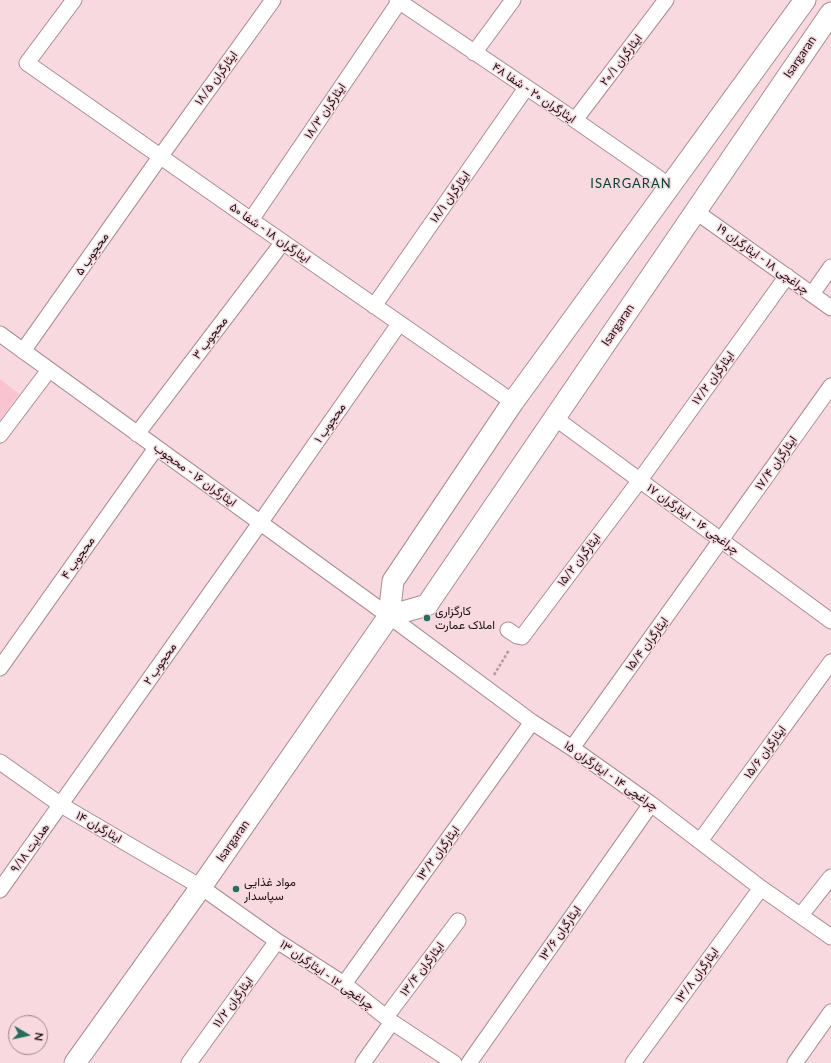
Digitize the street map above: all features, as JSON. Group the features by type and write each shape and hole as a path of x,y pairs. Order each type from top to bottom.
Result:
{"street":[{"name":"ایثارگران ۱۸ - شفا ۵۰","path":"74,0 27,63 399,324 513,402"},
{"name":"ایثارگران ۱۸/۵","path":"160,157 273,0"},
{"path":"474,53 513,0"},
{"name":"ایثارگران ۲۰/۱","path":"575,120 666,0"},
{"name":"ایثارگران ۲۰ - شفا ۴۸","path":"398,1 670,186"},
{"name":"ایثارگران ۱۸/۳","path":"251,220 398,1"},
{"name":"Isargaran","path":"75,1063 201,887 389,616 393,581 513,402 670,186 801,2"},
{"name":"Isargaran","path":"389,616 427,605 695,211 828,23"},
{"name":"ایثارگران ۱۸/۱","path":"374,306 526,88"},
{"name":"محجوب ۵","path":"23,351 160,157"},
{"name":"چراغچی ۱۸ - ایثارگران ۱۹","path":"695,211 831,308"},
{"name":"محجوب ۳","path":"138,434 283,242"},
{"path":"812,294 831,267"},
{"name":"ایثارگران ۱۷/۲","path":"640,480 787,276"},
{"name":"محجوب ۱","path":"260,523 399,324"},
{"name":"ایثارگران ۱۶ - محجوب","path":"0,334 389,616"},
{"path":"0,435 49,370"},
{"name":"ایثارگران ۱۷/۴","path":"722,540 831,386"},
{"name":"چراغچی ۱۶ - ایثارگران ۱۷","path":"555,418 831,621"},
{"name":"محجوب ۴","path":"0,668 156,448"},
{"name":"ایثارگران ۱۵/۲","path":"513,633 522,636 640,480"},
{"name":"محجوب ۲","path":"61,805 260,523"},
{"name":"ایثارگران ۱۵/۴","path":"572,748 722,540"},
{"name":"چراغچی ۱۴ - ایثارگران ۱۵","path":"389,616 532,722 572,748 651,804 762,888 831,937"},
{"name":"ایثارگران ۱۵/۶","path":"700,841 831,662"},
{"name":"ایثارگران ۱۳/۲","path":"344,984 532,722"},
{"name":"ایثارگران ۱۴","path":"0,762 61,805 201,887"},
{"name":"ایثارگران ۱۳/۶","path":"469,1063 651,804"},
{"name":"هدایت ۹/۱۸","path":"0,890 61,805"},
{"path":"801,915 831,877"},
{"name":"چراغچی ۱۲ - ایثارگران ۱۳","path":"201,887 277,941 344,984 389,1019 454,1063"},
{"name":"ایثارگران ۱۳/۸","path":"633,1063 762,888"},
{"name":"ایثارگران ۱۳/۴","path":"363,1063 389,1019 458,921"},
{"name":"ایثارگران ۱۱/۲","path":"189,1063 277,941"},
{"path":"795,1063 831,1012"}],"path":[{"path":"486,687 513,633"}],"shaded area":[{"path":"0,379 19,394 0,420"}],"place":[{"name":"کارگزاری املاک عمارت","path":"427,618"},
{"name":"مواد غذایی سپاسدار","path":"236,889"}],"district":[{"name":"ISARGARAN","path":"631,184"}]}
